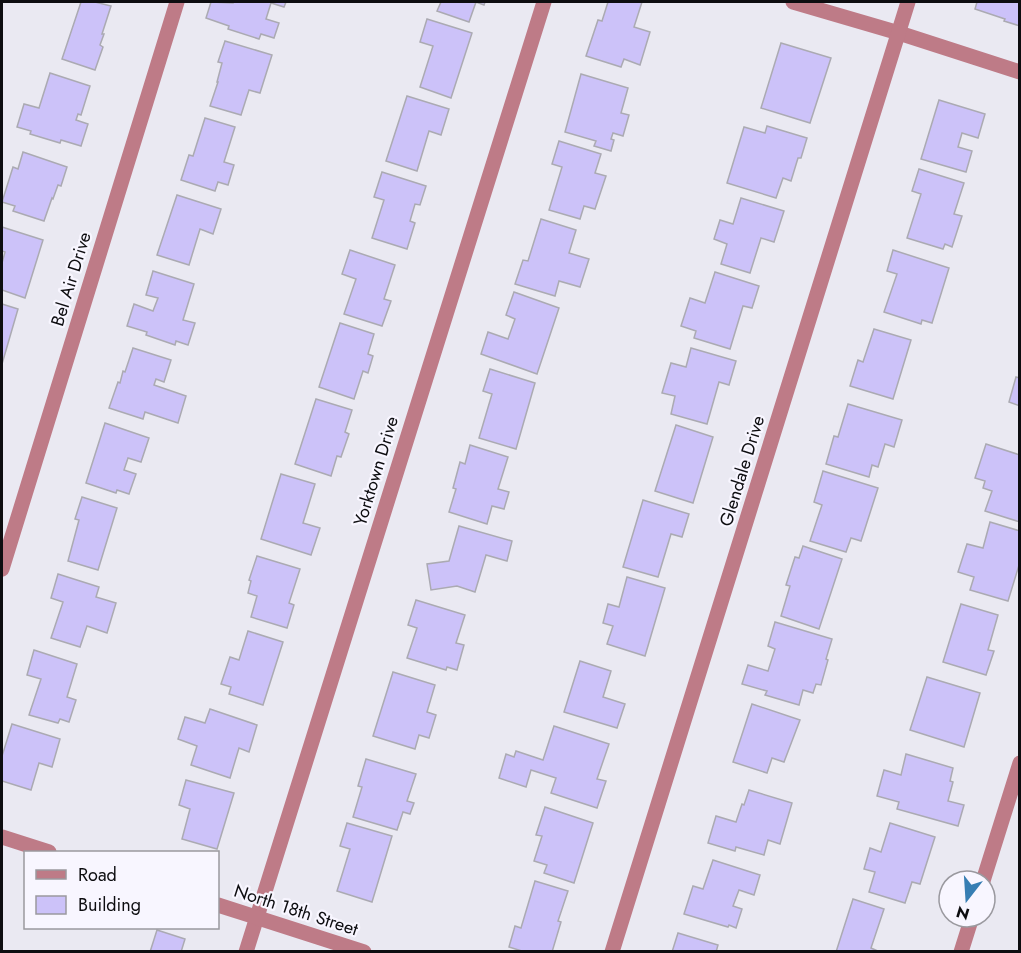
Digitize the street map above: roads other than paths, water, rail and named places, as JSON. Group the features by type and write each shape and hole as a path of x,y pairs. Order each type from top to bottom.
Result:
{"street":[{"name":"Bel Air Drive","path":"2,569 177,2"},
{"name":"Yorktown Drive","path":"246,951 544,2"},
{"path":"793,2 1020,72"},
{"name":"Glendale Drive","path":"612,951 909,2"},
{"path":"987,869 1020,763"},
{"path":"2,837 46,851"},
{"name":"North 18th Street","path":"219,905 364,951"},
{"path":"961,951 968,929"}]}
